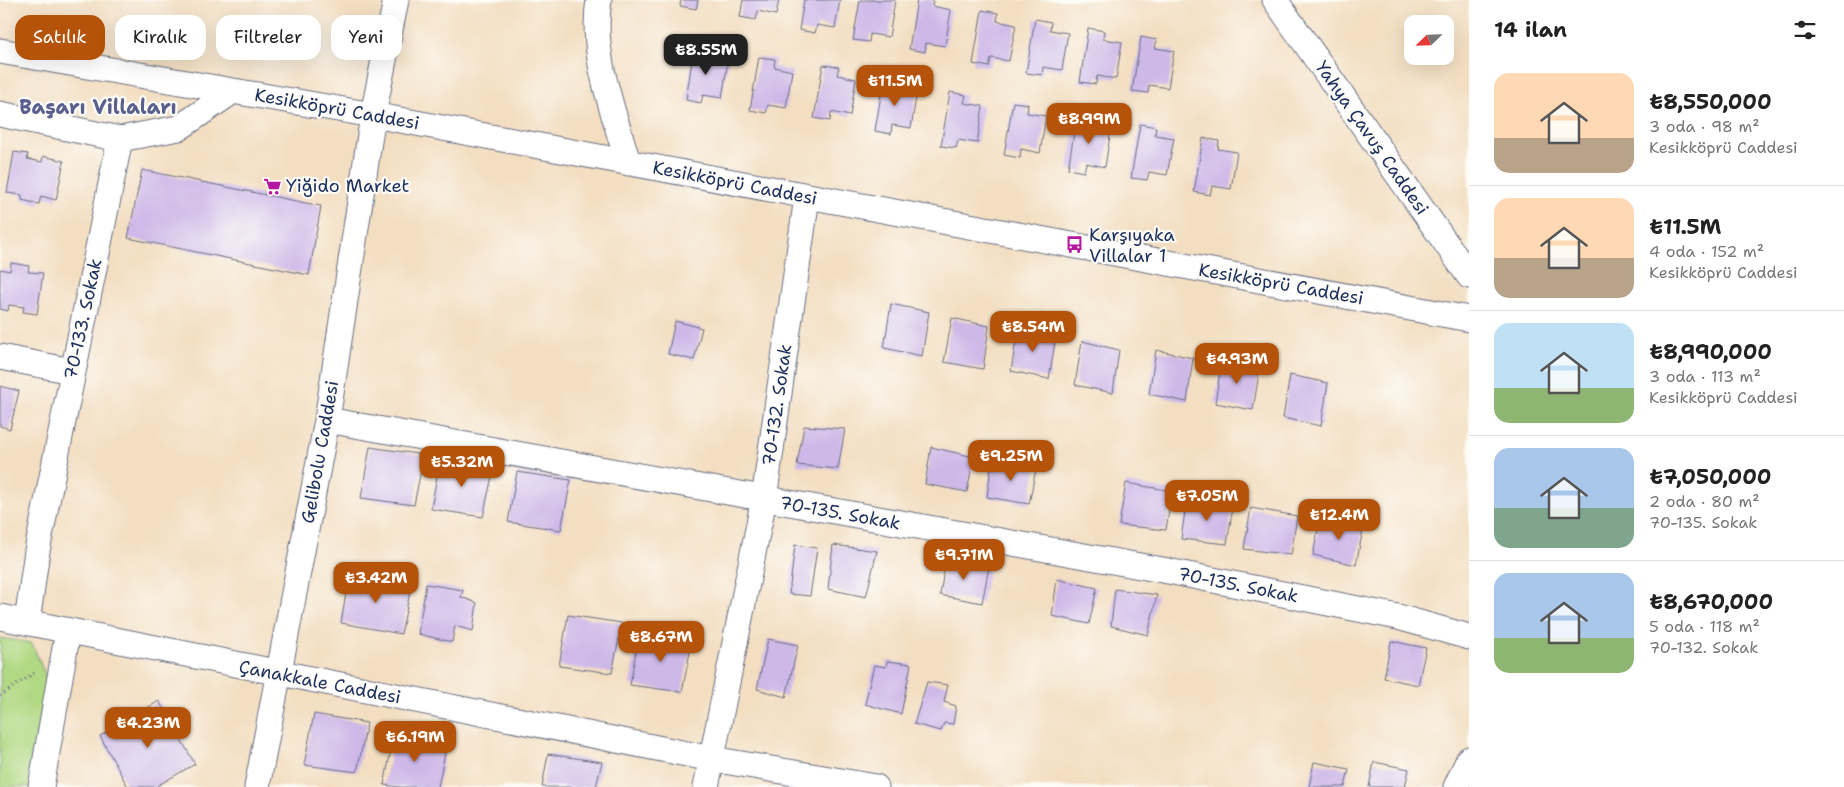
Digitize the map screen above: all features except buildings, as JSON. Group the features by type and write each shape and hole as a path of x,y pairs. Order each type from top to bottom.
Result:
{"street":[{"name":"Gelibolu Caddesi","path":"257,787 327,420 374,115 396,0"},
{"path":"599,0 596,16 601,68 628,163"},
{"name":"Yahya Çavuş Caddesi","path":"1275,0 1469,276"},
{"name":"Kesikköprü Caddesi","path":"0,51 374,115 1469,319"},
{"path":"0,114 120,139 179,128 233,91"},
{"name":"70-133. Sokak","path":"27,622 37,551 120,139"},
{"name":"70-132. Sokak","path":"706,787 764,499 807,197"},
{"path":"0,356 72,372"},
{"name":"70-135. Sokak","path":"327,420 1168,571 1398,617 1469,637"},
{"name":"Çanakkale Caddesi","path":"0,617 27,622 66,642 279,674 712,759 876,787"},
{"path":"42,787 66,642"},
{"path":"1456,787 1469,759"}],"path":[{"path":"0,696 66,642"}],"green space":[{"path":"0,638 32,643 50,687 31,787 0,787"}],"place":[{"name":"Yiğido Market","path":"272,186"},
{"name":"Karşıyaka Villalar 1","path":"1075,245"}],"district":[{"name":"Başarı Villaları","path":"98,107"}]}
